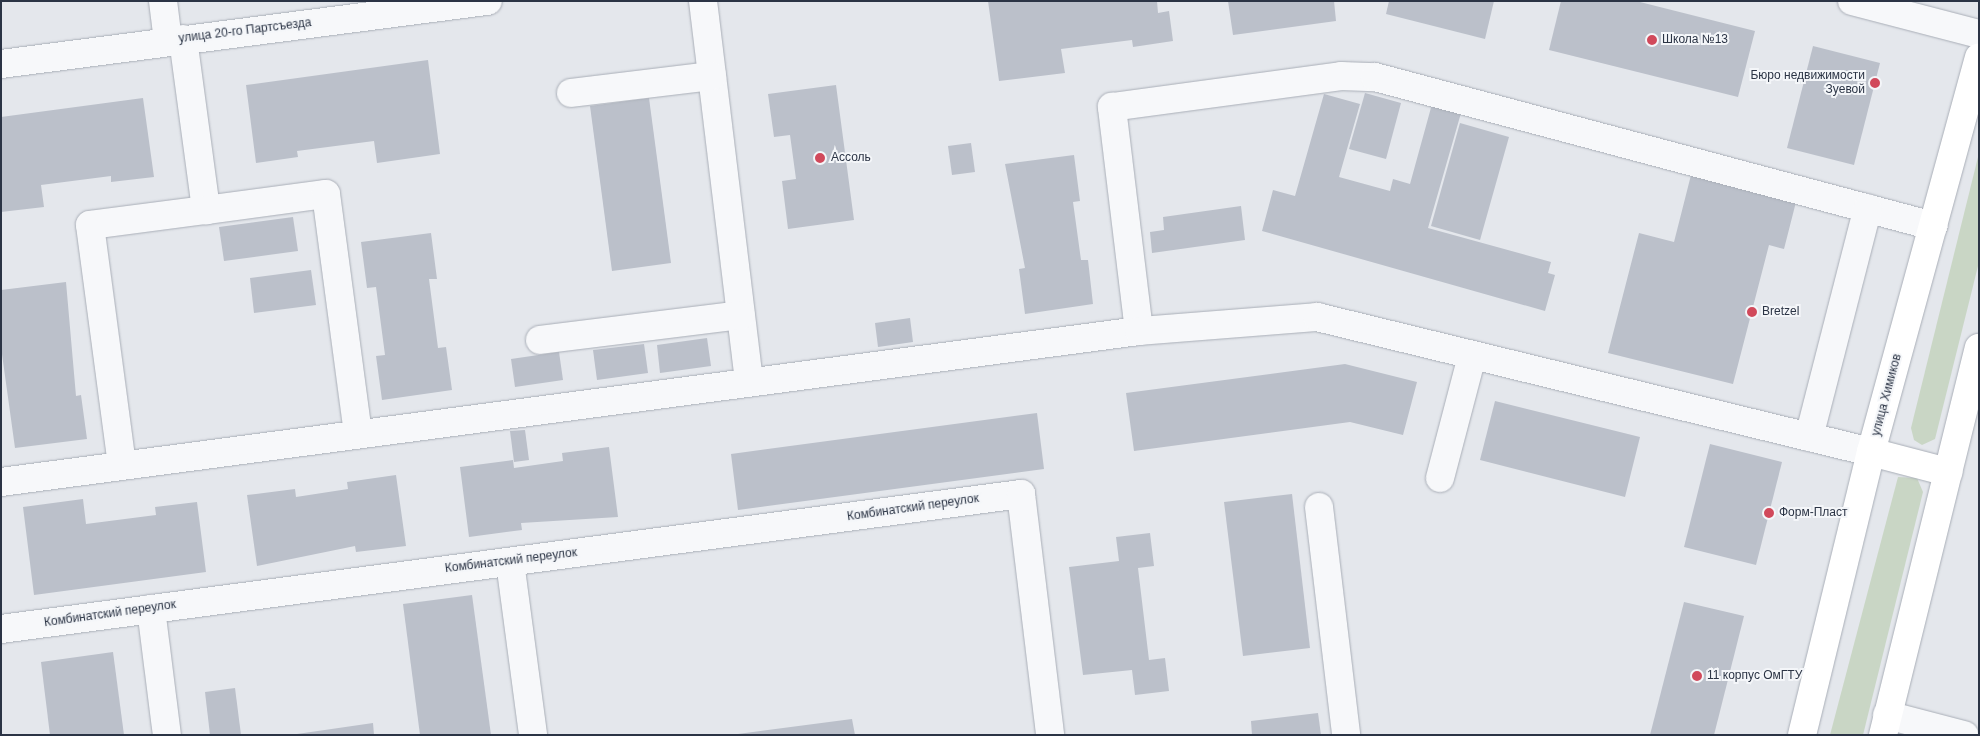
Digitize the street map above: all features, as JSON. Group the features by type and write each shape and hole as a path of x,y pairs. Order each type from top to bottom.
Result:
{"main road":[{"name":"улица Химиков","path":"1802,735 1871,452 1979,57"},
{"path":"1885,725 1979,348"},
{"path":"1871,452 1948,472"}],"street":[{"path":"163,1 176,40 206,210"},
{"name":"улица 20-го Партсъезда","path":"1,64 488,1"},
{"path":"703,1 749,382"},
{"path":"1852,1 1979,34"},
{"path":"571,93 712,76"},
{"path":"1139,331 1112,107 1342,76 1376,77 1933,226"},
{"path":"122,465 90,225 326,194 358,434"},
{"path":"1809,437 1868,208"},
{"path":"540,340 740,315"},
{"path":"1,482 1139,331 1317,317 1871,452"},
{"path":"1440,478 1472,356"},
{"name":"Комбинатский переулок","path":"1,629 1021,494 1050,735"},
{"path":"1319,506 1346,735"},
{"path":"510,562 533,735"},
{"path":"151,609 167,735"},
{"path":"1885,725 1964,735"}],"green space":[{"path":"1979,153 1979,262 1935,439 1922,445 1914,440 1911,428"},
{"path":"1898,477 1917,478 1923,492 1863,735 1830,735"}],"building":[{"path":"988,1 1157,1 1158,13 1169,11 1173,41 1133,47 1132,40 1061,49 1065,73 999,81"},
{"path":"1228,1 1334,1 1336,21 1233,35"},
{"path":"1389,1 1494,1 1485,39 1386,14"},
{"name":"Школа №13","path":"1561,1 1636,1 1755,31 1738,97 1549,50"},
{"path":"1813,46 1880,63 1854,165 1787,148"},
{"path":"428,60 440,154 377,163 374,141 297,151 298,157 256,163 246,85"},
{"name":"Ассоль","path":"836,85 854,220 788,229 782,181 796,179 790,135 774,137 768,94"},
{"path":"1365,93 1401,103 1386,159 1349,149"},
{"path":"1324,94 1360,104 1339,177 1390,191 1393,179 1410,184 1432,104 1461,113 1428,228 1551,262 1548,273 1555,275 1545,311 1262,231 1273,190 1295,196"},
{"path":"143,98 154,177 111,182 111,176 41,185 44,207 1,212 1,117"},
{"path":"649,98 671,263 612,271 590,106"},
{"path":"1460,123 1509,137 1480,240 1431,226"},
{"path":"971,143 975,172 952,175 948,146"},
{"path":"1074,155 1080,201 1073,202 1081,260 1088,260 1093,304 1025,314 1019,269 1025,268 1005,164"},
{"path":"1691,175 1796,202 1784,249 1769,245 1733,384 1608,353 1639,233 1674,242"},
{"path":"1241,206 1245,240 1152,253 1150,232 1164,230 1163,217"},
{"path":"293,217 298,251 224,261 219,227"},
{"path":"431,233 437,279 429,279 438,348 446,347 452,390 382,400 376,356 385,355 376,287 367,288 361,242"},
{"path":"311,270 316,305 254,313 250,278"},
{"path":"66,282 76,396 81,395 87,439 15,448 1,347 1,290"},
{"path":"910,318 913,342 878,347 875,323"},
{"path":"707,338 711,366 660,373 657,345"},
{"path":"644,344 648,373 597,380 593,350"},
{"path":"559,352 563,380 515,387 511,359"},
{"path":"1345,364 1417,382 1403,435 1350,422 1134,451 1126,393"},
{"path":"1495,401 1640,437 1625,497 1480,460"},
{"path":"1037,413 1044,469 738,510 731,454"},
{"path":"525,430 529,460 514,462 510,431"},
{"path":"1710,444 1782,462 1756,565 1684,547"},
{"path":"609,447 618,517 521,523 522,530 469,537 460,467 513,460 514,468 563,461 562,453"},
{"path":"396,475 406,546 356,552 355,546 257,566 247,495 295,489 296,497 348,489 347,482"},
{"path":"1292,494 1310,648 1243,656 1224,502"},
{"path":"83,499 86,524 156,515 155,507 197,502 206,572 34,595 23,507"},
{"path":"1150,533 1154,566 1138,568 1149,660 1165,658 1169,691 1135,695 1132,670 1083,675 1069,567 1119,561 1116,537"},
{"path":"472,595 491,735 420,735 403,604"},
{"name":"11 корпус ОмГТУ","path":"1684,602 1744,616 1714,735 1650,735"},
{"path":"113,652 124,735 50,735 41,662"},
{"path":"235,688 241,735 210,735 205,692"},
{"path":"1318,713 1321,735 1252,735 1251,721"},
{"path":"852,719 855,735 738,735 738,734"},
{"path":"373,723 374,735 297,735 297,734"}],"place":[{"name":"Школа №13","path":"1652,40"},
{"name":"Бюро недвижимости Зуевой","path":"1875,83"},
{"name":"Ассоль","path":"820,158"},
{"name":"Bretzel","path":"1752,312"},
{"name":"Форм-Пласт","path":"1769,513"},
{"name":"11 корпус ОмГТУ","path":"1697,676"}]}
